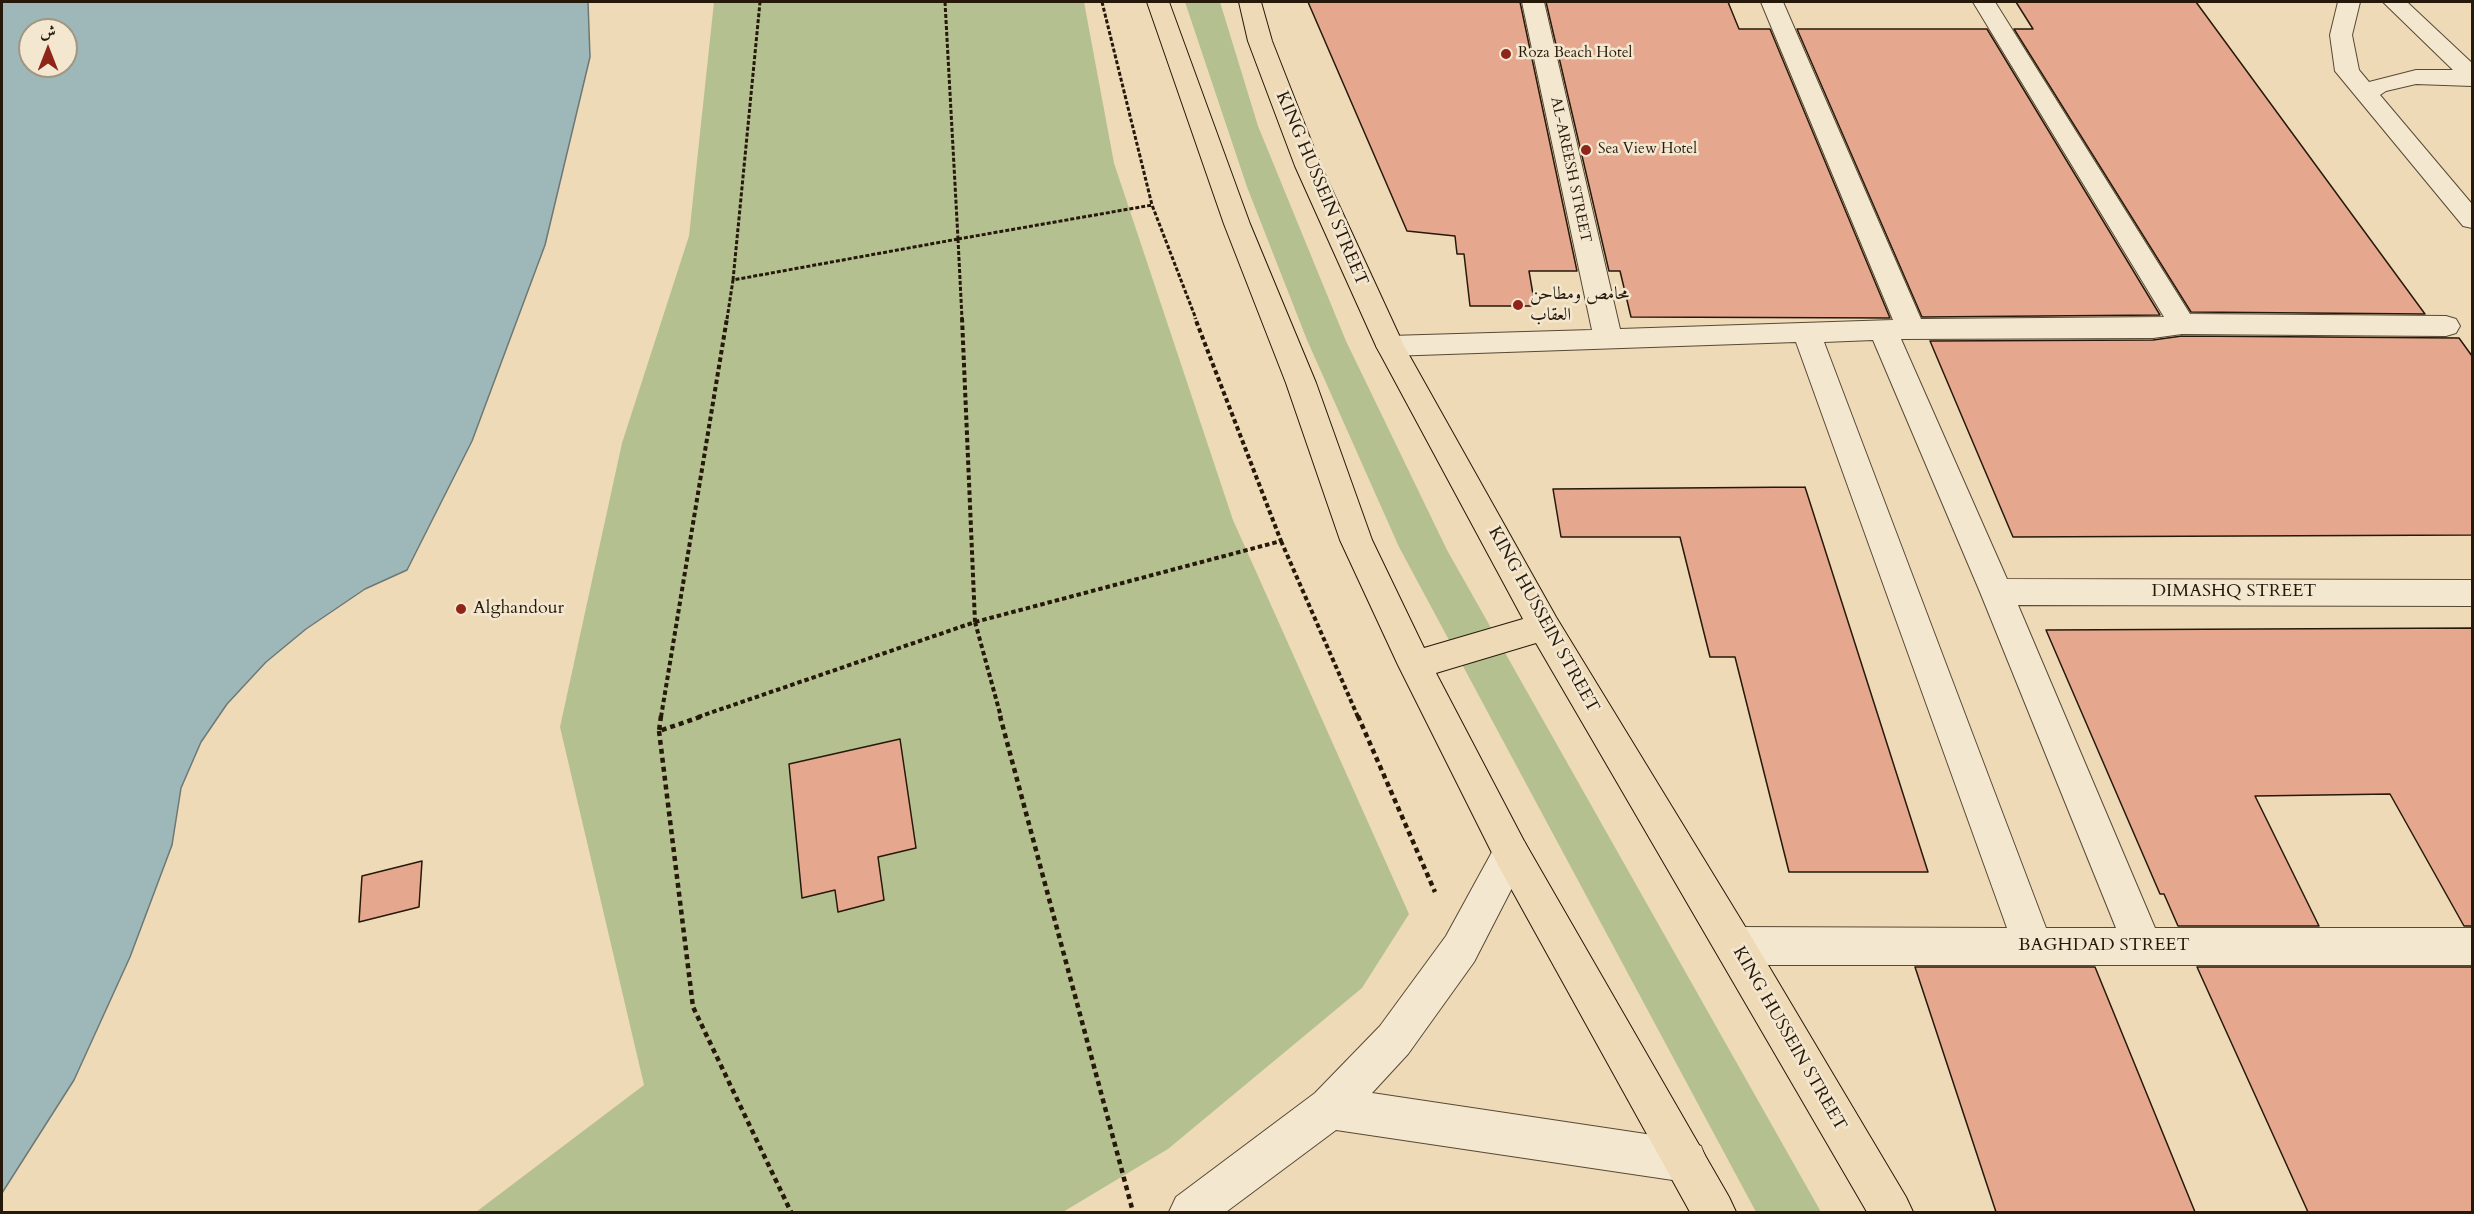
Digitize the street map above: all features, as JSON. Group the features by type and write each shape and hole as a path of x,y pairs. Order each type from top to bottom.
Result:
{"highway":[{"path":"1158,2 1224,191 1301,383 1356,540 1414,665 1511,852 1713,1212"},
{"name":"KING HUSSEIN STREET","path":"1250,2 1260,41 1308,166 1390,346 1544,627 1891,1212"},
{"path":"1414,665 1544,627"}],"street":[{"name":"AL-AREESH STREET","path":"1533,2 1608,339"},
{"path":"1772,2 1996,592 2143,946"},
{"path":"1984,2 2182,324"},
{"path":"2349,2 2341,35 2342,53 2347,71 2472,220"},
{"path":"2394,2 2472,77"},
{"path":"2367,93 2378,87 2416,77 2472,77"},
{"path":"1390,346 1897,330 2153,328 2182,324 2446,326"},
{"path":"1807,333 2033,946"},
{"name":"DIMASHQ STREET","path":"1996,592 2472,593"},
{"path":"1191,1212 1330,1108 1394,1040 1460,949 1511,852"},
{"name":"BAGHDAD STREET","path":"1735,946 2472,947"},
{"path":"1330,1108 1686,1161"}],"path":[{"path":"760,2 733,280 660,731 693,1007 791,1212"},
{"path":"945,2 975,622 1133,1212"},
{"path":"1102,2 1152,205 1281,541 1460,949"},
{"path":"733,280 1152,205"},
{"path":"660,731 975,622 1281,541"}],"green space":[{"path":"714,2 1084,2 1114,163 1233,520 1409,914 1362,988 1168,1149 1063,1212 476,1212 644,1085 560,727 622,443 689,236"},
{"path":"1185,2 1220,2 1258,126 1346,341 1447,550 1821,1212 1756,1212 1399,547 1307,340 1247,187"}],"water":[{"path":"2,2 588,2 590,57 545,245 472,441 407,570 365,589 306,629 266,662 227,704 201,742 181,788 172,845 130,957 74,1080 2,1193"}],"building":[{"path":"1308,2 1520,2 1577,271 1529,271 1535,306 1470,306 1464,254 1457,254 1455,236 1407,231"},
{"path":"1546,2 1728,2 1739,29 1770,29 1890,318 1631,317 1620,271 1609,271"},
{"path":"2016,2 2196,2 2425,314 2191,312 2014,29 2033,29"},
{"path":"1797,29 1987,29 2160,315 1922,317"},
{"path":"2182,336 2459,338 2472,356 2472,535 2013,537 1930,341 2153,340"},
{"path":"1805,487 1928,872 1789,872 1735,657 1710,657 1680,537 1561,537 1553,489"},
{"path":"2472,628 2472,926 2464,926 2390,794 2255,796 2319,926 2178,926 2164,894 2160,894 2046,630"},
{"path":"900,739 916,848 878,857 884,900 838,912 835,890 802,898 789,764"},
{"path":"422,861 419,907 359,922 362,876"},
{"path":"1915,967 2095,967 2195,1212 1996,1212"},
{"path":"2197,967 2472,967 2472,1212 2308,1212"}],"place":[{"name":"Roza Beach Hotel","path":"1506,54"},
{"name":"Sea View Hotel","path":"1586,150"},
{"name":"محامص ومطاحن العقاب","path":"1518,305"},
{"name":"Alghandour","path":"461,609"}]}
